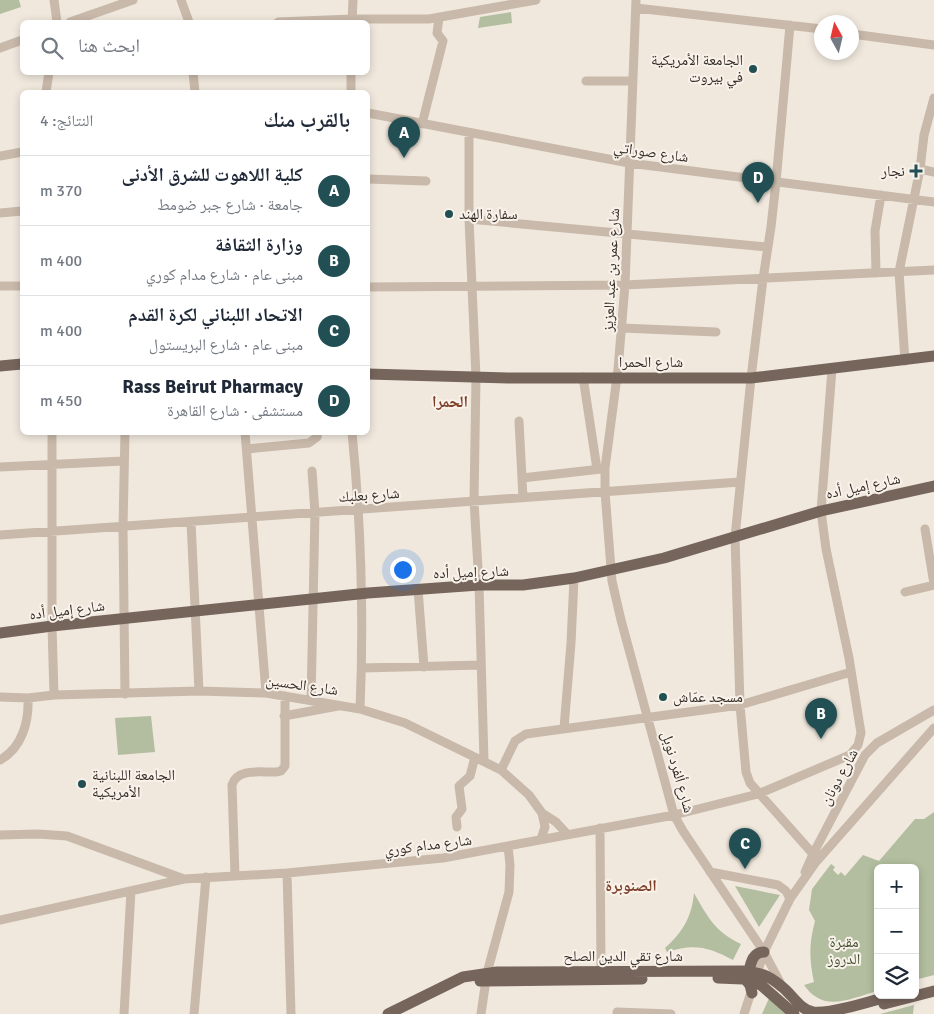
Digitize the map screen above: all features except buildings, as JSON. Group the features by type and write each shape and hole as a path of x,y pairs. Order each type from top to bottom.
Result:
{"main road":[{"name":"شارع الحمرا","path":"370,374 476,377 751,378 905,361 934,356"},
{"path":"0,366 20,364"},
{"name":"شارع إميل أده","path":"0,633 124,618 361,594 418,589 523,585 574,578 664,558 820,511 934,486"},
{"path":"752,980 754,956 758,952 764,952"},
{"name":"شارع تقي الدين الصلح","path":"486,977 601,971 752,980"},
{"path":"388,1014 464,977 486,977"},
{"path":"403,1014 457,986 486,977"},
{"name":"شارع تقي الدين الصلح","path":"486,977 711,978 752,980"},
{"path":"752,980 782,987 802,1007 817,1013 836,1011 887,999"},
{"path":"752,980 794,1014"},
{"path":"919,988 934,984"},
{"path":"919,993 934,991"},
{"path":"849,1014 890,999"}],"street":[{"path":"54,0 57,20"},
{"path":"76,20 133,0"},
{"path":"180,0 189,20"},
{"path":"352,20 353,0"},
{"path":"370,20 439,18 536,0"},
{"path":"636,4 814,28"},
{"name":"شارع عمر بن عبد العزيز","path":"610,570 605,492 601,469 617,377 622,328 636,4"},
{"path":"422,124 443,41 437,33 439,18"},
{"path":"790,25 776,182 762,279 740,482 736,537 740,705 747,776 758,794 813,854"},
{"path":"859,35 934,45"},
{"path":"0,48 20,41"},
{"path":"46,90 48,75"},
{"path":"193,75 195,90"},
{"path":"351,75 351,90"},
{"path":"586,81 632,81"},
{"path":"905,361 899,272 920,169 924,135 934,98"},
{"name":"شارع صوراتي","path":"370,113 629,164 934,202"},
{"path":"469,133 469,220 476,377 474,502 482,666 484,762"},
{"path":"0,156 20,152"},
{"path":"920,169 934,172"},
{"path":"370,179 426,181"},
{"path":"876,273 875,231 881,195"},
{"path":"0,213 20,210"},
{"path":"469,220 767,247"},
{"path":"370,287 625,286 934,270"},
{"path":"0,286 20,286"},
{"path":"622,328 716,332"},
{"path":"832,369 820,511 861,733 867,741 876,744"},
{"path":"522,478 601,469 583,377"},
{"path":"519,421 523,498"},
{"path":"52,435 54,696"},
{"path":"124,435 125,694"},
{"path":"245,435 266,693"},
{"path":"247,450 308,443 317,435"},
{"path":"352,435 358,509 361,594 362,668 360,708"},
{"path":"0,467 123,461"},
{"path":"312,472 315,513 312,600 312,700"},
{"name":"شارع بعلبك","path":"0,535 740,482"},
{"path":"191,522 199,691"},
{"path":"905,592 934,585 925,529"},
{"name":"شارع ألفرد نوبل","path":"610,570 620,620 649,718 674,815 764,952 782,987"},
{"path":"564,728 574,578"},
{"path":"418,589 424,667"},
{"path":"362,668 482,666"},
{"path":"500,770 512,745 519,737 533,732 740,705 851,672"},
{"name":"شارع الحسين","path":"0,697 28,698 199,691 266,693 360,708 405,723 500,770 529,795 542,814 556,822 566,834"},
{"path":"235,876 233,781 240,775 250,772 277,772 283,769 286,762 285,696"},
{"path":"0,760 13,749 21,738 28,715 28,698"},
{"path":"284,716 343,705"},
{"name":"شارع دونان","path":"799,886 813,854 860,763 870,749 934,710"},
{"name":"شارع دونان","path":"764,952 790,899 816,862 932,731"},
{"name":"شارع مدام كوري","path":"0,920 184,879 443,858 674,815 758,794 850,755 858,745 861,733"},
{"path":"850,755 857,756 860,763"},
{"path":"457,827 456,817 462,809 459,786 470,776 475,757"},
{"path":"541,839 545,827 542,814"},
{"path":"600,828 601,971"},
{"path":"0,835 38,834 67,836 184,879"},
{"path":"481,1014 486,977 508,892 510,865 508,846"},
{"path":"287,872 292,1014"},
{"path":"710,872 778,885 786,891 790,899"},
{"path":"194,1014 206,877"},
{"path":"124,1014 131,891"},
{"path":"744,1014 752,980"},
{"path":"617,1012 671,1014"}],"green space":[{"path":"0,0 19,0 21,7 0,14"},
{"path":"511,12 512,23 478,28 480,17"},
{"path":"151,716 155,752 118,755 115,718"},
{"name":"مقبرة الدروز","path":"934,812 934,975 919,979 919,864 874,864 874,992 838,1002 820,999 812,994 804,985 814,982 810,951 815,921 809,910 812,889 831,864 835,867 833,870 838,875 841,872 845,876 863,855 879,861 915,819 924,819"},
{"path":"735,886 780,895 759,927"},
{"path":"694,893 718,929 741,944 733,960 709,949 693,947 667,952 665,948 686,923"},
{"path":"770,996 787,1014 762,1014"},
{"path":"914,1005 913,1014 880,1014"}],"place":[{"name":"الجامعة الأمريكية في بيروت","path":"753,69"},
{"name":"كلية اللاهوت للشرق الأدنى","path":"404,158"},
{"name":"نجار","path":"916,171"},
{"name":"Rass Beirut Pharmacy","path":"758,203"},
{"name":"سفارة الهند","path":"449,214"},
{"name":"مسجد عمّاش","path":"663,697"},
{"name":"وزارة الثقافة","path":"821,739"},
{"name":"الجامعة اللبنانية الأمريكية","path":"82,784"},
{"name":"الاتحاد اللبناني لكرة القدم","path":"745,869"}],"district":[{"name":"الحمرا","path":"450,401"},
{"name":"الصنوبرة","path":"631,885"}]}
